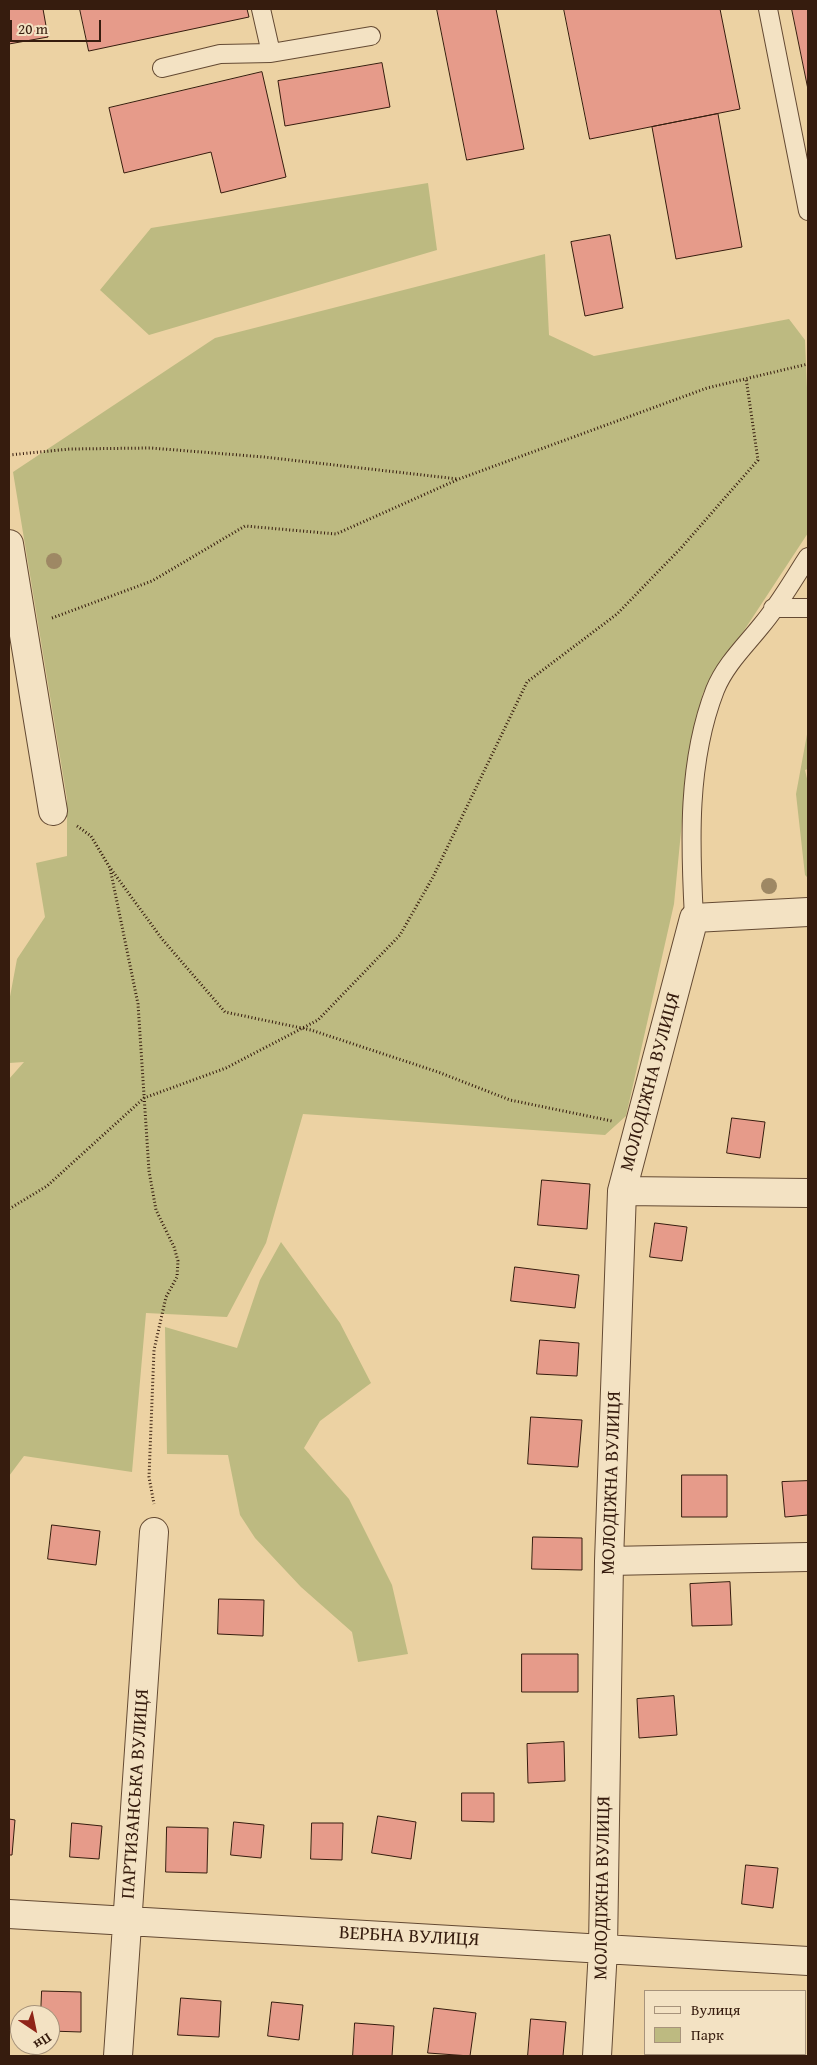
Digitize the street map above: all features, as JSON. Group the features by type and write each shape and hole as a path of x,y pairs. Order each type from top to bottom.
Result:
{"street":[{"path":"9,544 53,811"},
{"path":"694,918 808,912"},
{"name":"МОЛОДІЖНА ВУЛИЦЯ","path":"597,2056 603,1949 609,1561 622,1191 694,918"},
{"path":"622,1191 808,1193"},
{"name":"ПАРТИЗАНСЬКА ВУЛИЦЯ","path":"118,2056 154,1532"},
{"path":"609,1561 808,1557"},
{"name":"ВЕРБНА ВУЛИЦЯ","path":"9,1914 808,1961"}],"lane":[{"path":"261,9 271,53"},
{"path":"768,9 808,211"},
{"path":"162,68 220,54 271,53 370,36"},
{"path":"694,918 690,826 702,734 715,689 740,649 762,625 808,557"},
{"path":"773,608 808,608"}],"path":[{"path":"22,623 60,616 152,582 245,526 336,534 459,479 707,388 808,364"},
{"path":"9,1209 47,1186 144,1098 226,1068 318,1020 400,935 433,877 527,682 617,614 681,548 758,460 746,378"},
{"path":"9,455 70,449 151,448 264,457 459,479"},
{"path":"53,811 91,836 110,868 162,939 225,1012 303,1028 438,1072 510,1100 640,1126"},
{"path":"110,868 138,1004 149,1171 156,1210 174,1246 178,1261 177,1277 166,1297 154,1350 149,1477 154,1507 154,1532"}],"green space":[{"path":"428,183 437,250 149,335 100,290 151,228"},
{"path":"545,254 549,335 594,356 789,319 805,340 808,412 808,533 703,693 689,749 674,904 626,1116 605,1135 303,1114 266,1243 227,1317 146,1313 132,1472 24,1456 9,1476 9,1079 24,1062 9,1063 9,1002 17,959 45,917 36,863 67,856 67,799 13,472 215,338"},
{"path":"808,729 808,769 805,770 808,783 808,878 805,875 796,794"},
{"path":"281,1242 340,1323 371,1383 320,1421 304,1448 349,1499 392,1585 408,1654 358,1662 352,1632 301,1587 255,1538 240,1515 228,1455 167,1454 165,1327 237,1348 260,1280"}],"building":[{"path":"9,9 43,9 48,37 9,44"},
{"path":"80,9 247,9 249,17 89,51"},
{"path":"437,9 496,9 524,149 467,160"},
{"path":"564,9 720,9 740,109 590,139"},
{"path":"792,9 808,9 808,89"},
{"path":"382,63 390,107 285,126 278,81"},
{"path":"262,72 286,177 221,193 211,152 124,173 109,108"},
{"path":"718,114 742,247 676,259 652,127"},
{"path":"610,235 623,308 585,316 571,242"},
{"path":"732,1118 765,1122 760,1158 727,1153"},
{"path":"542,1180 590,1184 587,1229 538,1225"},
{"path":"655,1223 687,1227 682,1261 650,1257"},
{"path":"515,1267 579,1275 575,1308 511,1301"},
{"path":"540,1340 579,1343 577,1376 537,1374"},
{"path":"531,1417 582,1420 578,1467 528,1464"},
{"path":"682,1475 727,1475 727,1517 682,1517"},
{"path":"808,1481 808,1515 785,1517 782,1482"},
{"path":"52,1525 100,1531 96,1565 48,1559"},
{"path":"533,1537 582,1538 582,1570 532,1569"},
{"path":"730,1582 732,1625 692,1626 690,1584"},
{"path":"219,1599 264,1600 263,1636 218,1634"},
{"path":"522,1654 578,1654 578,1692 522,1692"},
{"path":"674,1696 677,1735 639,1738 637,1699"},
{"path":"564,1742 565,1781 528,1783 527,1744"},
{"path":"462,1793 494,1793 494,1822 462,1821"},
{"path":"378,1816 416,1822 411,1859 372,1853"},
{"path":"9,1819 15,1820 12,1855 9,1855"},
{"path":"234,1822 264,1825 261,1858 231,1855"},
{"path":"72,1823 102,1826 99,1859 70,1857"},
{"path":"312,1823 343,1823 342,1860 311,1859"},
{"path":"167,1827 208,1828 207,1873 166,1872"},
{"path":"746,1865 778,1868 773,1908 742,1904"},
{"path":"42,1991 81,1992 81,2032 60,2031 60,2005 41,2005"},
{"path":"181,1998 221,2001 219,2037 178,2035"},
{"path":"272,2002 303,2005 299,2040 268,2036"},
{"path":"434,2008 476,2013 470,2056 428,2053"},
{"path":"531,2019 566,2022 563,2056 528,2056"},
{"path":"355,2023 394,2026 392,2056 353,2056"},
{"path":"682,2055 712,2055 712,2056"},
{"path":"764,2055 802,2055 802,2056"}]}
